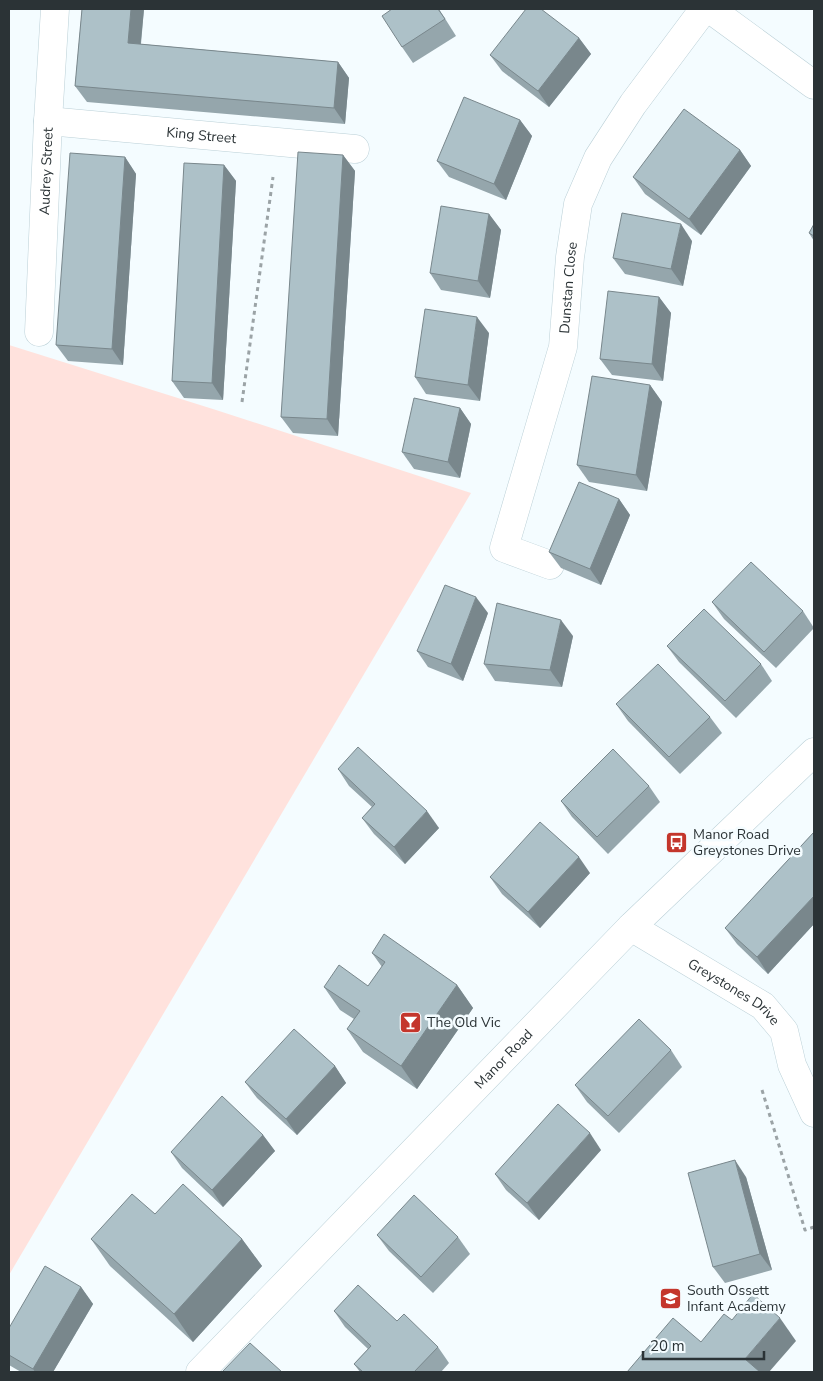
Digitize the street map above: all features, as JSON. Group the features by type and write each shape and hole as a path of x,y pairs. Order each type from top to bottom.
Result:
{"street":[{"name":"Audrey Street","path":"39,332 55,9"},
{"name":"Dunstan Close","path":"550,565 504,548 563,348 570,256 578,204 598,158 633,104 704,9"},
{"path":"710,9 814,85"},
{"name":"King Street","path":"48,121 355,149"},
{"name":"Manor Road","path":"200,1372 631,928 814,752"},
{"name":"Greystones Drive","path":"631,928 763,1006 784,1031 792,1065 814,1113"}],"path":[{"path":"242,402 277,142"},
{"path":"792,1065 759,1081 805,1230 814,1227"}],"shaded area":[{"path":"9,345 471,493 9,1275"}],"building":[{"path":"82,9 131,9 128,43 338,62 334,108 75,86"},
{"path":"392,9 438,9 445,19 402,47 382,16"},
{"path":"526,9 541,9 579,38 538,91 490,55"},
{"path":"464,97 520,120 494,184 437,161"},
{"path":"684,109 740,150 689,219 633,177"},
{"path":"298,152 343,155 327,419 281,417"},
{"path":"70,153 125,157 112,349 56,345"},
{"path":"184,163 224,165 212,383 172,381"},
{"path":"441,206 489,214 478,281 430,273"},
{"path":"622,213 681,224 671,269 613,258"},
{"path":"814,224 814,236 809,233"},
{"path":"608,291 659,297 652,364 600,359"},
{"path":"425,309 477,317 468,385 415,377"},
{"path":"592,376 650,385 636,475 577,465"},
{"path":"414,398 460,408 448,462 402,452"},
{"path":"579,482 619,499 590,569 549,552"},
{"path":"751,562 803,611 764,652 712,602"},
{"path":"445,585 476,597 451,664 417,651"},
{"path":"497,603 561,620 550,670 484,664"},
{"path":"704,609 761,664 725,701 667,646"},
{"path":"658,664 710,717 669,757 616,704"},
{"path":"358,747 427,811 394,847 362,818 375,804 338,769"},
{"path":"613,749 649,786 597,837 561,801"},
{"path":"540,822 579,857 528,912 490,877"},
{"path":"814,832 814,896 757,957 725,928"},
{"name":"The Old Vic","path":"384,934 457,985 401,1066 347,1029 360,1011 324,987 339,965 368,986 385,962 372,953"},
{"path":"639,1019 671,1050 608,1116 575,1085"},
{"path":"294,1029 335,1066 286,1119 245,1082"},
{"path":"222,1096 263,1135 212,1190 171,1152"},
{"path":"558,1104 590,1133 527,1203 495,1174"},
{"path":"735,1160 760,1254 713,1267 688,1173"},
{"path":"183,1184 242,1239 174,1314 91,1239 132,1194 155,1214"},
{"path":"414,1195 458,1237 421,1277 377,1235"},
{"path":"45,1266 81,1287 33,1369 9,1355 9,1328"},
{"path":"358,1285 397,1321 404,1314 438,1347 414,1372 363,1372 354,1364 371,1346 334,1311"},
{"path":"753,1294 780,1318 745,1359 760,1372 627,1372 673,1318 701,1342 724,1314 732,1320"},
{"path":"250,1343 282,1372 222,1372"}],"place":[{"name":"Manor Road Greystones Drive","path":"677,842"},
{"name":"The Old Vic","path":"411,1022"},
{"name":"South Ossett Infant Academy","path":"671,1298"}]}
